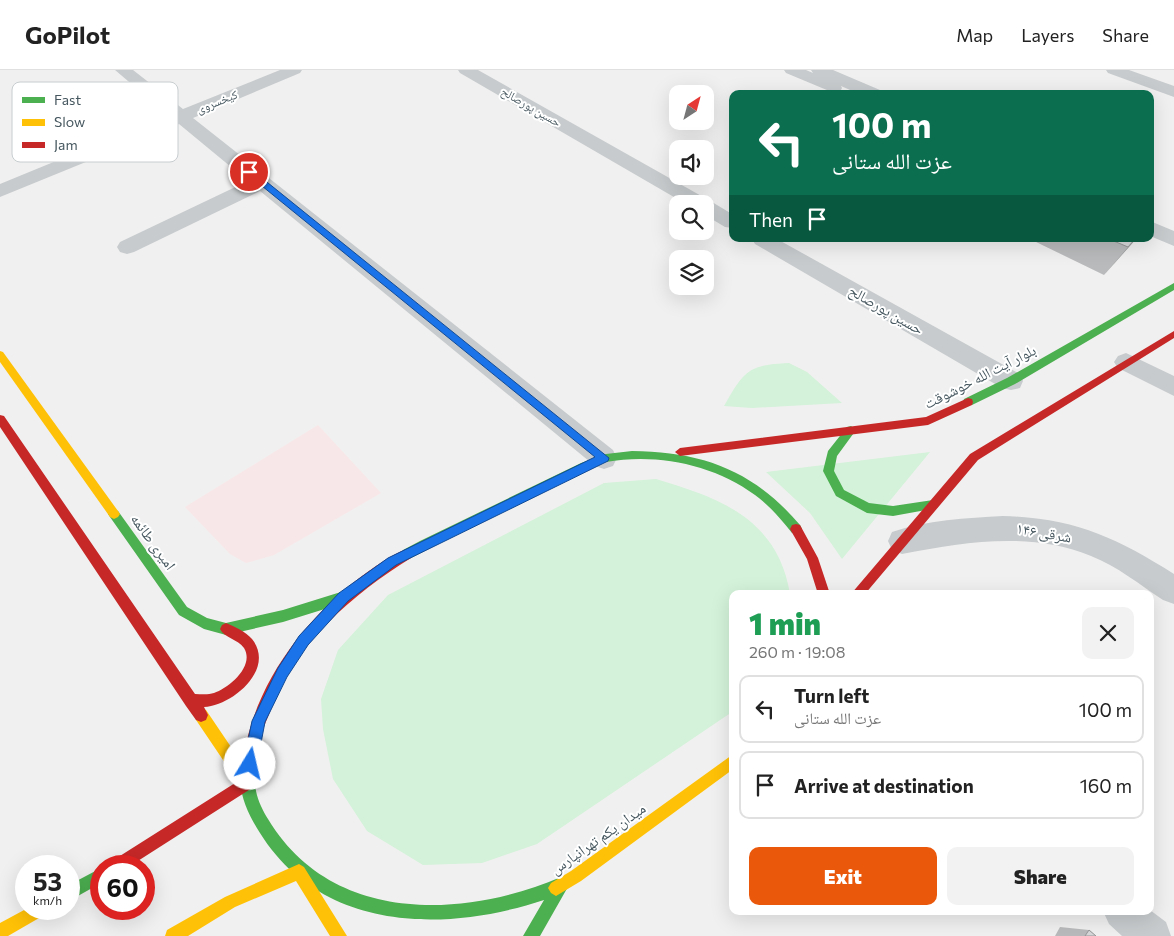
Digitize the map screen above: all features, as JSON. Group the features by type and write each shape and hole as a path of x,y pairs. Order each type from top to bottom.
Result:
{"main road":[{"name":"بلوار آیت الله خوشوقت","path":"662,454 928,421 1011,380 1174,286"},
{"path":"860,590 974,457 1174,334"},
{"name":"امیری طائمه","path":"0,355 183,610 204,623 226,629 283,616 344,597"},
{"path":"0,419 247,783 134,855"},
{"path":"851,430 832,454 828,471 840,493 867,508 893,511 933,505"},
{"name":"میدان یکم تهرانپارس","path":"729,764 561,885 499,905 453,913 411,913 371,907 330,891 299,872 272,843 256,813 247,783 252,744 259,721 282,673 303,640 344,597 392,562 604,458 628,454 662,454 686,458 716,468 752,486 772,502 803,539 816,562 823,590"},
{"path":"191,700 216,699 237,686 249,670 253,653 244,637 226,629"},
{"path":"173,936 230,902 299,872 339,936"},
{"path":"531,936 539,919 561,885"},
{"path":"0,932 21,920"}],"street":[{"path":"123,70 138,82"},
{"name":"کیخسروی","path":"178,118 294,70"},
{"name":"حسین پورصالح","path":"466,70 685,195"},
{"path":"792,70 837,90"},
{"path":"819,70 865,90"},
{"path":"1114,70 1174,92"},
{"path":"178,115 604,458"},
{"name":"کیخسروی","path":"0,191 71,162"},
{"path":"127,248 262,182"},
{"path":"714,211 729,220"},
{"path":"1154,217 1167,227"},
{"name":"حسین پورصالح","path":"767,242 1011,380"},
{"path":"1126,362 1174,387"},
{"name":"۱۴۶ شرقی","path":"902,540 957,531 1005,527 1035,528 1068,536 1102,548 1174,590"},
{"path":"1127,915 1152,936"}],"shaded area":[{"path":"318,425 381,493 274,555 246,563 230,554 185,507"}],"green space":[{"path":"789,363 807,372 842,403 752,408 724,406 748,372 764,366"},
{"path":"930,452 842,559 810,513 766,472"},
{"path":"656,479 702,494 723,504 759,530 773,547 783,568 789,590 729,590 729,714 537,844 482,863 423,865 367,831 333,779 323,729 321,699 338,650 388,595 604,483"}],"building":[{"path":"1116,242 1132,242 1128,247"},
{"path":"1089,930 1096,936 1085,936"}],"traffic: fast":[{"path":"968,402 1011,381 1174,286"},
{"path":"851,430 832,454 828,471 840,493 867,508 893,511 933,505"},
{"path":"407,554 592,462 606,458 632,455 659,456 685,460 711,467 736,477 759,491 779,509 796,529"},
{"path":"114,514 183,611 204,623 226,629 283,616 344,597"},
{"path":"248,774 251,800 258,817 273,840 299,869 330,891 366,904 403,911 442,912 482,908 520,900 556,888"},
{"path":"80,887 90,881"},
{"path":"531,936 561,885"}],"traffic: slow":[{"path":"0,355 114,514"},
{"path":"201,715 247,783"},
{"path":"556,888 576,876 729,764"},
{"path":"299,872 339,936"},
{"path":"173,936 230,902 299,872"},
{"path":"0,932 21,920"}],"traffic: jam":[{"path":"860,590 974,457 1174,334"},
{"path":"680,452 928,421 968,402"},
{"path":"0,419 201,715"},
{"path":"796,529 812,558 823,590"},
{"path":"248,774 254,740 265,706 281,675 300,645 350,593 378,572 407,554"},
{"path":"191,701 215,699 230,691 240,683 252,664 249,644 240,636 226,629"},
{"path":"134,855 247,783"}],"route":[{"path":"249,172 604,458 392,562 344,597 303,640 282,673 259,721 252,744 250,764"}]}
